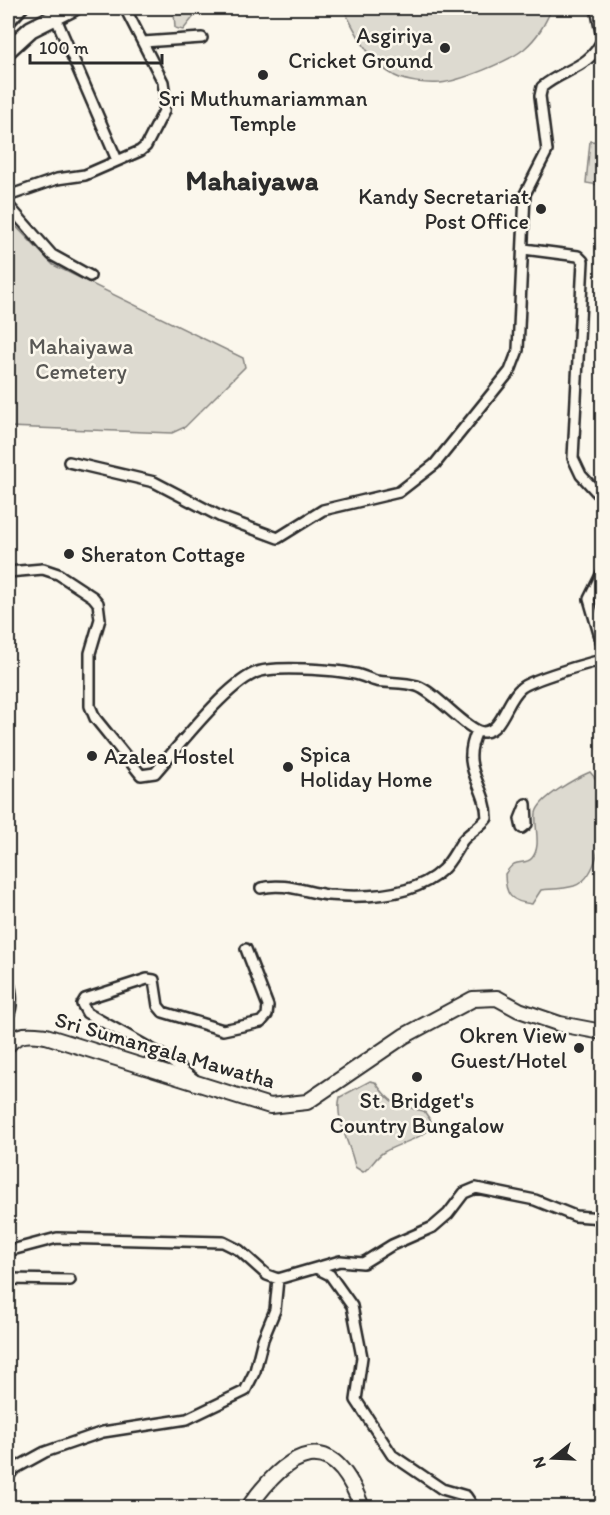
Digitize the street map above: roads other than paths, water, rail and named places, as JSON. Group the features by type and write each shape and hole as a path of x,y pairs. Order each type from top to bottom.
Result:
{"main road":[{"path":"8,50 31,29 73,8"}],"street":[{"path":"8,196 57,179 85,176 146,146 164,111 163,82 125,8"},
{"path":"69,462 154,482 221,517 278,538 323,510 399,492 435,464 510,371 518,350 525,194 547,152 540,96 542,87 583,65 593,56 603,39 596,8"},
{"path":"55,16 117,160"},
{"path":"144,42 202,38"},
{"path":"8,205 52,255 90,276"},
{"path":"524,249 578,256 583,261 576,351 573,458 581,475 603,498"},
{"path":"8,572 43,568 58,574 93,597 98,603 100,619 90,653 90,706 128,758 145,776 156,773 206,716 242,680 256,672 272,669 355,674 375,681 418,686 450,707 477,731 486,732 495,728 511,700 522,687 603,660"},
{"path":"603,573 589,599 603,644"},
{"path":"261,888 275,885 329,895 382,894 405,892 435,876 444,869 464,839 487,818 486,806 472,773 469,757 477,731"},
{"path":"201,1084 164,1056 87,1013 82,1004 85,999 147,979 154,980 158,1006 169,1015 223,1030 261,1022 267,1015 268,1005 246,949"},
{"path":"8,981 11,990 8,1016"},
{"name":"Sri Sumangala Mawatha","path":"8,1045 14,1038 27,1034 46,1036 270,1106 308,1102 404,1036 472,999 497,998 519,1010 560,1024 603,1032"},
{"path":"8,1251 57,1238 223,1242 239,1250 267,1275 278,1279 340,1261 363,1263 392,1245 433,1227 448,1214 464,1193 476,1188 535,1200 575,1216 603,1218"},
{"path":"318,1269 330,1275 352,1306 362,1357 357,1400 392,1455 442,1489 466,1496 474,1508"},
{"path":"8,1279 70,1280"},
{"path":"8,1477 14,1469 45,1452 103,1432 187,1419 245,1391 255,1371 263,1339 275,1310 278,1279"},
{"path":"248,1508 265,1483 300,1456 315,1453 332,1458 351,1479 362,1508"}],"railway":[{"path":"8,32 30,8"}],"place":[{"name":"Asgiriya Cricket Ground","path":"445,48"},
{"name":"Sri Muthumariamman Temple","path":"263,75"},
{"name":"Kandy Secretariat Post Office","path":"541,209"},
{"name":"Sheraton Cottage","path":"69,554"},
{"name":"Azalea Hostel","path":"92,756"},
{"name":"Spica Holiday Home","path":"288,767"},
{"name":"Okren View Guest/Hotel","path":"579,1048"},
{"name":"St. Bridget's Country Bungalow","path":"417,1077"}],"district":[{"name":"Mahaiyawa","path":"252,180"}],"park label":[{"name":"Mahaiyawa Cemetery","path":"81,358"}]}
